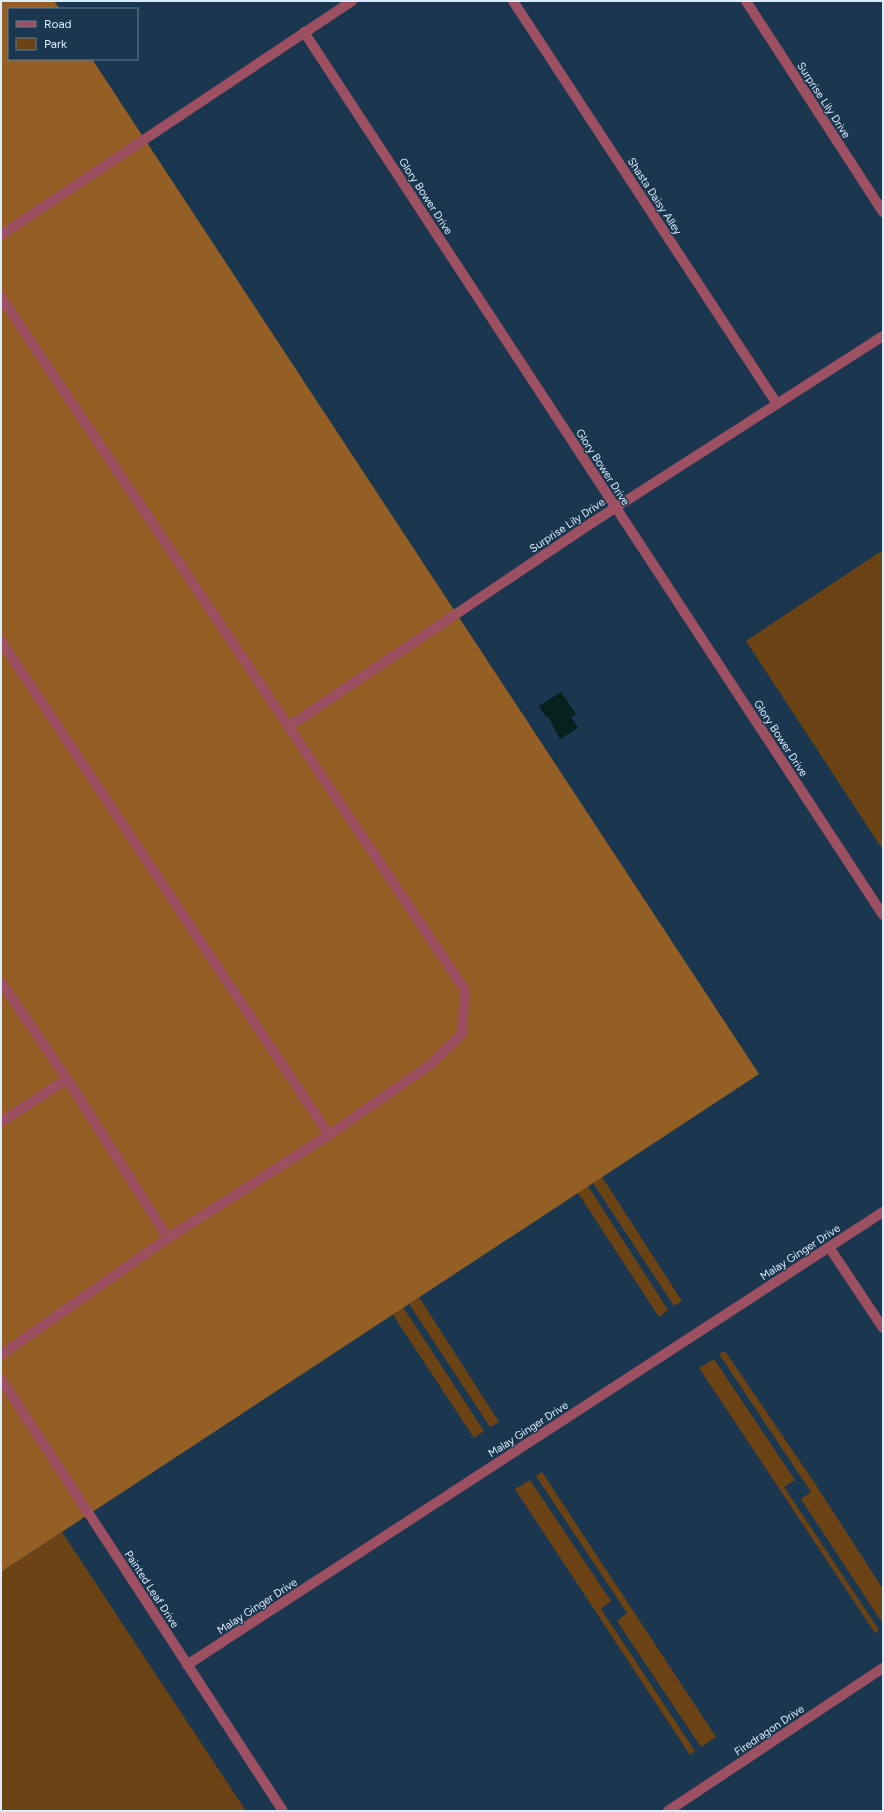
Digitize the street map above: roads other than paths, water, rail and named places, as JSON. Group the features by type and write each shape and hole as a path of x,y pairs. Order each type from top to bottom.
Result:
{"street":[{"path":"1,235 352,1"},
{"name":"Shasta Daisy Alley","path":"513,1 777,404"},
{"name":"Surprise Lily Drive","path":"746,1 883,212"},
{"name":"Glory Bower Drive","path":"304,32 883,915"},
{"path":"1,297 465,990 462,1034 431,1064 329,1135 168,1238 1,1355"},
{"name":"Surprise Lily Drive","path":"288,727 616,508 883,336"},
{"path":"1,641 329,1135"},
{"path":"1,982 67,1079 168,1238"},
{"path":"1,1122 67,1079"},
{"name":"Malay Ginger Drive","path":"187,1666 883,1212"},
{"path":"829,1247 883,1328"},
{"name":"Painted Leaf Drive","path":"1,1379 283,1811"},
{"name":"Firedragon Drive","path":"668,1811 883,1668"}]}
